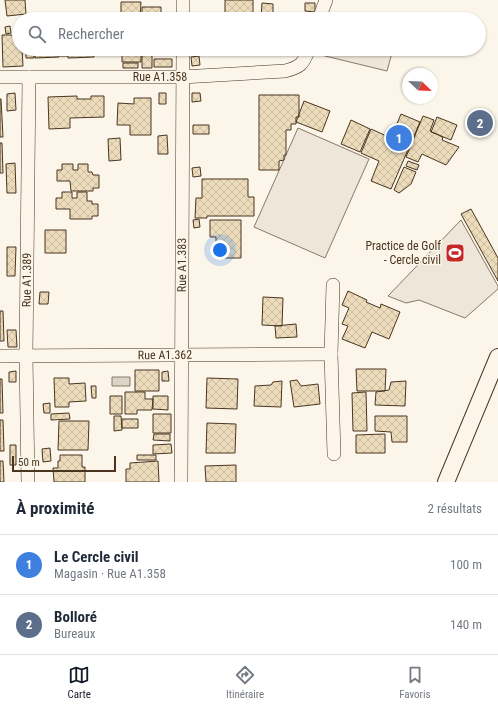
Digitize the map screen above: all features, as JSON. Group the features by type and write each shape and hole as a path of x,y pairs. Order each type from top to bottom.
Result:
{"street":[{"path":"183,0 183,12"},
{"path":"322,12 326,0"},
{"name":"Rue A1.383","path":"181,482 183,56"},
{"name":"Rue A1.358","path":"0,77 182,78 285,71 295,69 304,62 306,56"},
{"name":"Rue A1.389","path":"28,482 26,356 29,77"},
{"path":"333,285 330,354 334,454"},
{"name":"Rue A1.362","path":"0,356 330,354"},
{"path":"446,482 498,357"}],"shaded area":[{"path":"325,56 391,56 387,71"},
{"path":"298,128 369,159 325,258 254,227"},
{"name":"Practice de Golf - Cercle civil","path":"461,220 498,286 498,289 465,318 419,300 406,303 388,296"},
{"path":"112,377 130,377 130,386 112,386"}],"building":[{"path":"5,0 25,0 26,12 12,12 12,15 7,16"},
{"path":"225,0 253,0 253,12 225,12"},
{"path":"121,2 141,2 140,12 121,12"},
{"path":"262,3 273,4 273,12 261,12"},
{"path":"305,3 315,3 315,12 305,11"},
{"path":"142,7 161,7 161,12 142,12"},
{"path":"10,26 11,33 6,34 5,27"},
{"path":"2,35 12,35 12,56 22,56 23,66 3,67"},
{"path":"26,56 34,56 34,58 26,58"},
{"path":"35,56 59,56 59,57 35,58"},
{"path":"68,56 94,56 94,57 68,58"},
{"path":"122,56 141,56 141,62 122,62"},
{"path":"142,56 152,56 152,68 142,68"},
{"path":"199,56 200,65 192,66 191,57"},
{"path":"154,59 172,59 172,67 154,67"},
{"path":"123,63 138,63 138,68 123,68"},
{"path":"15,93 16,110 7,111 7,94"},
{"path":"159,93 166,93 166,104 159,104"},
{"path":"192,93 200,93 201,101 192,102"},
{"path":"259,95 299,95 299,117 296,117 296,124 291,124 291,130 286,130 286,155 284,155 284,160 279,161 279,170 259,170"},
{"path":"77,96 77,99 91,99 91,96 104,96 104,117 70,118 70,128 49,129 48,97"},
{"path":"134,98 151,98 151,135 130,135 130,125 117,125 118,103 134,104"},
{"path":"1,99 3,137 0,137"},
{"path":"304,101 330,111 322,132 296,122"},
{"path":"401,114 420,122 391,189 371,181 379,161 361,153 371,129 391,138"},
{"path":"423,116 434,120 430,131 443,137 442,140 459,147 446,165 422,154 418,162 406,157"},
{"path":"437,117 457,125 451,140 431,132"},
{"path":"351,120 370,129 360,152 341,144"},
{"path":"193,125 209,125 209,134 193,134"},
{"path":"167,135 168,154 158,154 158,136"},
{"path":"120,138 121,160 109,161 108,139"},
{"path":"0,143 2,143 3,173 0,173"},
{"path":"408,161 419,165 417,170 406,166"},
{"path":"15,163 16,193 7,193 6,164"},
{"path":"62,164 73,164 73,170 78,170 78,164 88,164 88,172 92,172 93,175 99,175 99,188 93,188 93,191 71,191 70,181 57,181 57,170 62,170"},
{"path":"200,167 201,176 193,177 192,168"},
{"path":"404,167 416,172 411,184 399,193 394,190"},
{"path":"202,179 248,179 248,197 254,197 254,216 207,216 207,218 195,218 196,198 202,198"},
{"path":"62,192 72,192 72,198 77,198 77,192 87,192 87,201 92,201 92,204 98,204 98,216 92,216 92,219 70,219 70,209 56,209 56,198 62,198"},
{"path":"471,209 498,258 498,281 461,214"},
{"path":"199,219 200,227 194,228 193,220"},
{"path":"210,220 241,220 241,258 216,258 216,237 210,237"},
{"path":"45,230 66,230 66,253 45,253"},
{"path":"7,247 16,247 15,276 7,276"},
{"path":"348,291 367,300 366,302 380,308 381,304 400,312 389,339 372,332 365,348 342,339 348,326 342,324 349,308 342,305"},
{"path":"40,292 49,292 48,304 39,304"},
{"path":"263,297 283,298 282,326 262,325"},
{"path":"0,311 3,311 4,341 0,341"},
{"path":"296,324 297,337 276,338 275,326"},
{"path":"7,330 16,330 17,347 8,347"},
{"path":"356,369 386,369 385,391 357,391"},
{"path":"135,370 159,370 159,391 135,391"},
{"path":"16,371 16,382 9,382 9,372"},
{"path":"168,371 169,381 162,381 162,372"},
{"path":"54,378 69,378 69,384 85,383 86,401 69,402 69,407 55,407"},
{"path":"207,378 238,379 237,409 206,408"},
{"path":"0,379 2,379 3,413 0,413"},
{"path":"297,380 301,386 318,384 320,404 294,407 290,381"},
{"path":"282,381 281,407 254,406 255,386 271,385 273,382"},
{"path":"406,381 405,406 375,405 376,392 389,390 391,382"},
{"path":"91,386 96,386 96,398 92,398"},
{"path":"125,392 145,392 145,399 153,399 152,410 137,410 137,414 125,414"},
{"path":"366,392 367,431 353,431 352,393"},
{"path":"110,396 122,396 122,414 110,414"},
{"path":"153,396 168,396 168,410 153,409"},
{"path":"50,403 50,413 44,413 43,404"},
{"path":"69,413 70,419 51,420 51,414"},
{"path":"153,414 171,414 171,433 153,433"},
{"path":"114,416 121,416 122,430 114,431"},
{"path":"375,416 407,416 407,442 392,442 391,432 375,431"},
{"path":"122,419 138,419 138,428 122,428"},
{"path":"0,420 3,420 4,451 0,451"},
{"path":"59,421 89,421 88,450 58,450"},
{"path":"207,423 236,424 235,453 206,453"},
{"path":"154,434 170,434 170,441 153,440"},
{"path":"385,434 385,453 356,453 356,435"},
{"path":"171,444 172,453 153,454 153,445"},
{"path":"10,445 16,445 16,465 10,465"},
{"path":"50,448 51,461 43,462 42,449"},
{"path":"60,455 82,455 82,467 85,467 85,482 54,482 53,468 58,468"},
{"path":"137,455 156,455 156,460 137,460"},
{"path":"0,461 3,461 4,482 0,482"},
{"path":"158,461 159,482 126,482 126,469 130,469 130,463"},
{"path":"236,465 236,482 206,482 205,466"}],"place":[{"name":"Bolloré","path":"480,123"},
{"name":"Le Cercle civil","path":"399,138"},
{"name":"Practice de Golf - Cercle civil","path":"455,253"}]}
